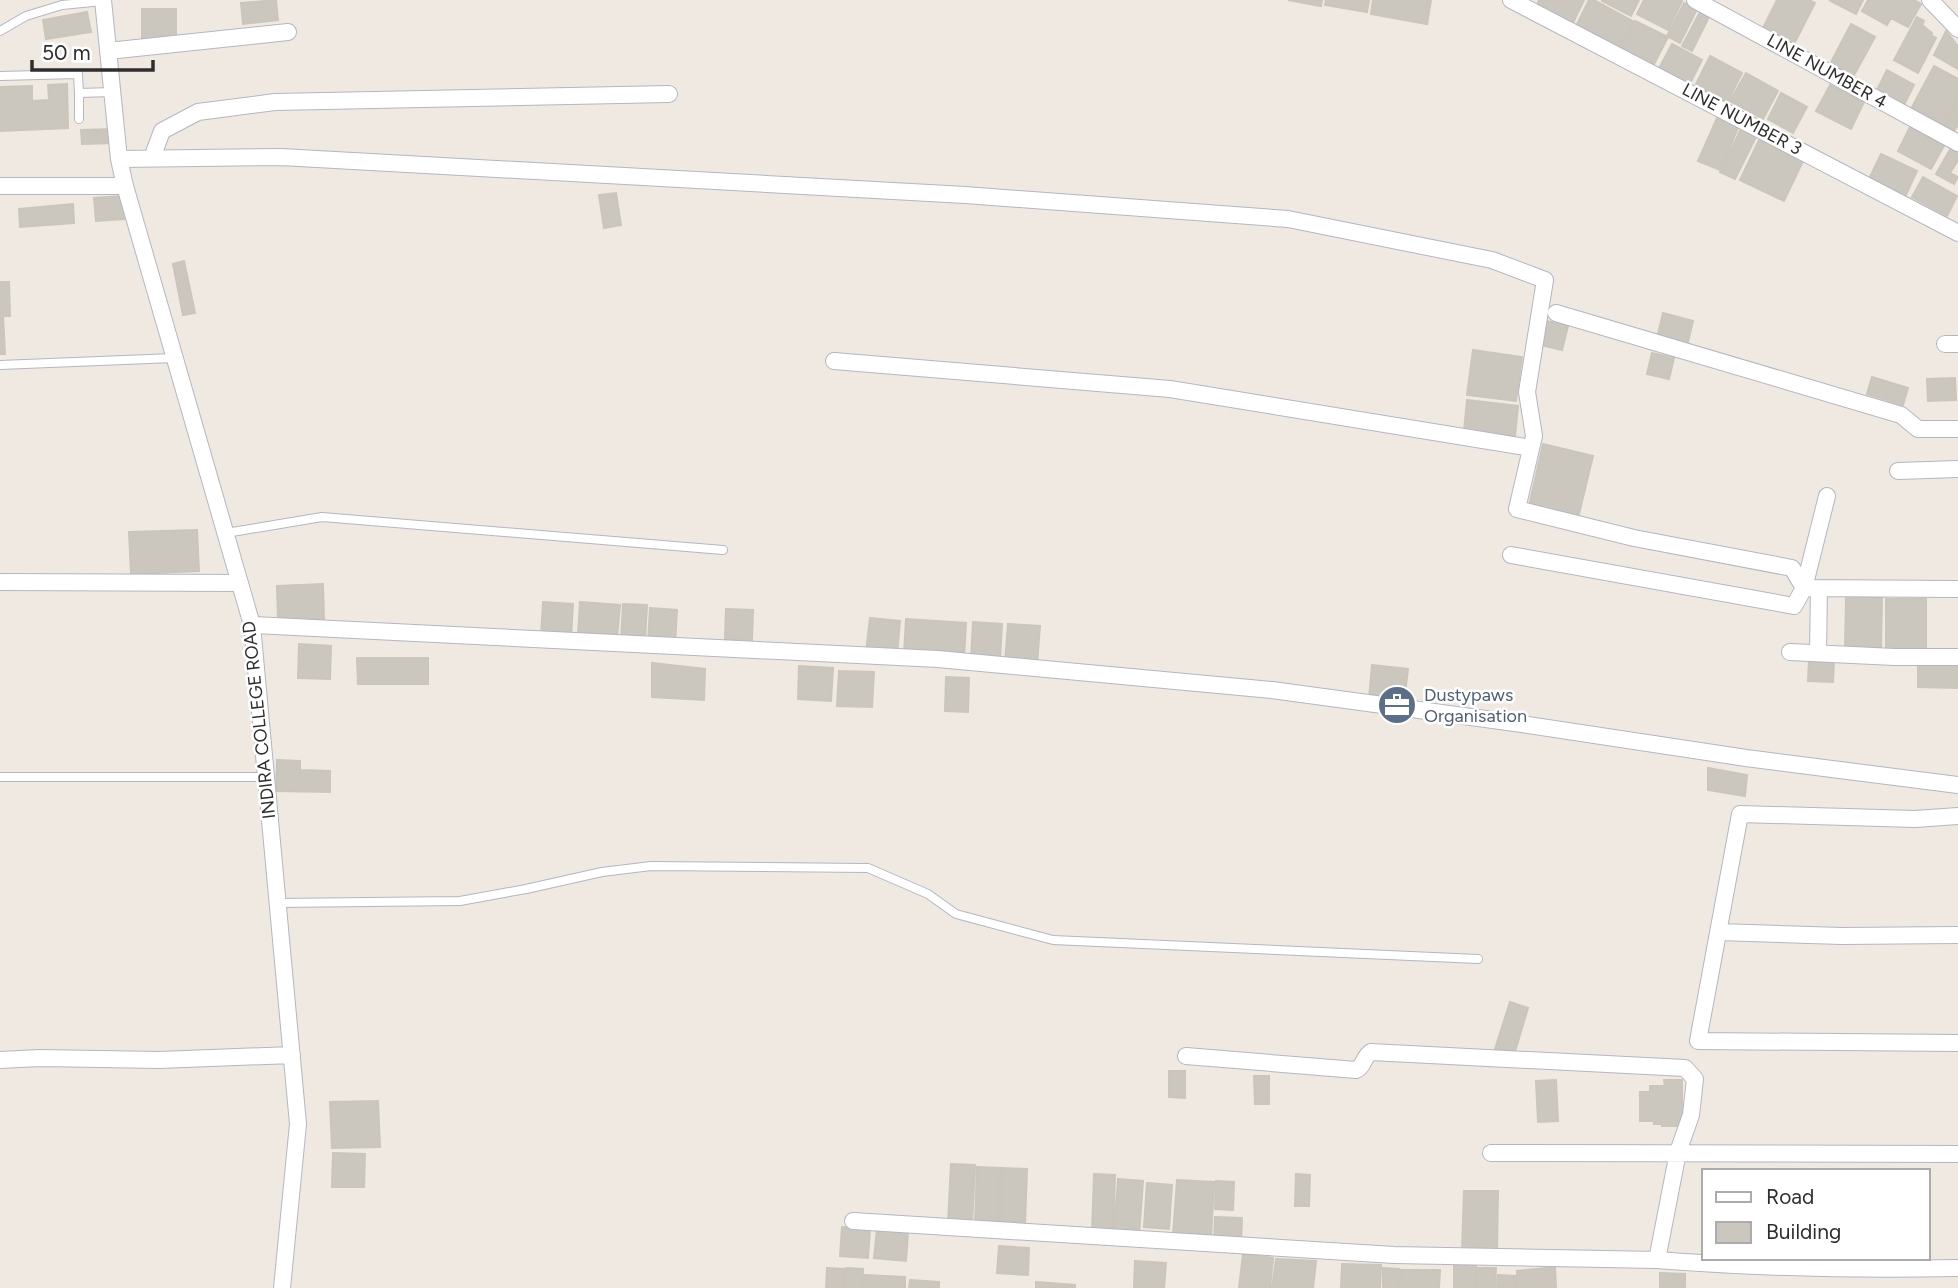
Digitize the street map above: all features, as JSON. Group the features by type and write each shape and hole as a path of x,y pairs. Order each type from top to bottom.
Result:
{"street":[{"name":"INDIRA COLLEGE ROAD","path":"103,0 118,159 251,625 298,1124 282,1288"},
{"name":"LINE NUMBER 4","path":"1695,0 1958,143"},
{"path":"1930,0 1958,29"},
{"name":"LINE NUMBER 3","path":"1522,2 1958,233"},
{"path":"108,51 288,32"},
{"path":"152,158 162,131 198,112 223,108 275,102 669,94"},
{"path":"118,159 309,159 965,195 1288,219 1492,260 1545,280 1527,391 1534,436 1517,509 1634,538 1792,568 1812,588 1958,589"},
{"path":"0,186 125,186"},
{"path":"1556,313 1901,415 1918,429 1958,429"},
{"path":"834,361 1170,389 1531,448"},
{"path":"1898,471 1958,470"},
{"path":"1818,653 1812,588 1827,496"},
{"path":"1511,555 1794,607 1812,588"},
{"path":"0,582 240,583"},
{"path":"251,625 938,659 1272,690 1746,758 1958,785"},
{"path":"1790,652 1958,657"},
{"path":"1958,817 1915,819 1741,814 1698,1041 1958,1043"},
{"path":"1719,932 1842,936 1958,935"},
{"path":"1186,1056 1356,1070 1371,1052 1685,1068 1695,1079 1691,1115 1678,1152 1657,1260"},
{"path":"0,1059 159,1060 292,1055"},
{"path":"1491,1153 1958,1154"},
{"path":"853,1220 1394,1255 1657,1260 1861,1269 1958,1268"}],"lane":[{"path":"0,31 26,16 62,5 103,0"},
{"path":"0,76 78,74 79,119"},
{"path":"79,93 112,92"},
{"path":"0,365 174,358"},
{"path":"226,533 322,517 723,550"},
{"path":"0,777 265,777"},
{"path":"276,903 460,901 602,872 651,866 868,868 928,894 956,914 1053,940 1478,960"}],"building":[{"path":"276,0 278,20 243,24 241,3"},
{"path":"1288,0 1322,0 1321,6"},
{"path":"1326,0 1369,0 1367,12 1325,5"},
{"path":"1373,0 1431,0 1427,24 1371,14"},
{"path":"1539,0 1584,0 1573,23 1537,5"},
{"path":"1589,0 1594,0 1634,22 1618,52 1575,28"},
{"path":"1602,0 1639,0 1631,16"},
{"path":"1644,0 1682,1 1668,30 1637,14"},
{"path":"1777,0 1809,0 1815,3 1793,46 1762,30"},
{"path":"1829,0 1863,0 1856,14"},
{"path":"1868,0 1900,0 1887,25 1862,11"},
{"path":"1901,0 1914,0 1921,4 1908,27 1891,18"},
{"path":"1684,3 1697,9 1680,43 1667,36"},
{"path":"142,9 176,9 176,40 142,40"},
{"path":"87,12 91,32 46,39 43,20"},
{"path":"1700,12 1709,17 1692,51 1682,46"},
{"path":"1917,17 1924,21 1922,25 1936,38 1918,73 1894,60"},
{"path":"1635,21 1668,37 1652,68 1620,52"},
{"path":"1851,24 1875,37 1852,79 1829,66"},
{"path":"1946,31 1958,46 1958,69 1934,55"},
{"path":"1672,44 1702,60 1687,89 1657,72"},
{"path":"1710,56 1742,73 1727,103 1695,86"},
{"path":"1934,66 1958,79 1958,97 1943,124 1912,107"},
{"path":"1887,70 1914,85 1903,107 1876,92"},
{"path":"1746,73 1778,91 1763,119 1730,101"},
{"path":"67,84 68,128 0,131 0,87 32,86 32,101 49,100 48,85"},
{"path":"1830,85 1864,102 1851,129 1816,111"},
{"path":"1781,93 1807,107 1793,133 1768,119"},
{"path":"1958,99 1958,125 1954,131 1944,126"},
{"path":"1717,118 1738,128 1720,170 1698,161"},
{"path":"1911,125 1945,144 1931,169 1898,151"},
{"path":"113,129 114,143 82,144 81,130"},
{"path":"1741,129 1756,137 1735,179 1720,172"},
{"path":"1759,140 1803,161 1784,201 1740,180"},
{"path":"1952,146 1958,150 1958,160 1950,173 1958,177 1954,184 1936,174"},
{"path":"1881,154 1917,171 1905,197 1869,179"},
{"path":"1923,177 1957,196 1947,216 1912,197"},
{"path":"616,193 621,225 604,228 599,195"},
{"path":"122,196 124,219 96,221 94,198"},
{"path":"73,204 74,223 20,227 19,209"},
{"path":"184,261 195,313 183,315 173,264"},
{"path":"0,282 9,282 10,316 3,316 5,354 0,354"},
{"path":"1663,313 1693,321 1687,346 1657,338"},
{"path":"1547,321 1568,326 1562,350 1541,345"},
{"path":"1473,350 1522,357 1516,401 1467,395"},
{"path":"1652,353 1674,358 1669,379 1647,374"},
{"path":"1872,377 1908,388 1903,405 1867,394"},
{"path":"1955,378 1956,400 1928,401 1927,379"},
{"path":"1467,400 1518,406 1515,437 1464,431"},
{"path":"1543,444 1593,456 1578,518 1529,506"},
{"path":"197,530 199,571 131,574 129,532"},
{"path":"323,584 324,620 278,621 277,586"},
{"path":"1846,596 1882,597 1881,650 1845,649"},
{"path":"1886,599 1926,599 1926,651 1886,651"},
{"path":"543,602 573,604 571,638 541,637"},
{"path":"580,602 620,605 617,637 578,634"},
{"path":"623,604 647,605 645,641 621,639"},
{"path":"650,608 677,610 675,644 648,642"},
{"path":"726,609 753,610 752,640 725,639"},
{"path":"870,618 900,621 897,655 866,652"},
{"path":"906,619 966,623 964,658 904,654"},
{"path":"973,622 1002,624 1000,660 971,659"},
{"path":"1008,624 1040,626 1037,664 1005,662"},
{"path":"299,644 331,646 330,679 298,678"},
{"path":"357,658 428,658 428,684 358,684"},
{"path":"1809,660 1834,661 1833,682 1808,681"},
{"path":"652,663 705,669 704,700 652,697"},
{"path":"1918,664 1958,665 1958,688 1918,687"},
{"path":"1372,665 1408,669 1404,702 1369,699"},
{"path":"799,666 833,668 831,701 798,699"},
{"path":"839,671 874,672 872,707 837,706"},
{"path":"946,677 969,678 968,712 945,711"},
{"path":"277,760 300,761 300,770 330,771 330,792 276,791"},
{"path":"1708,768 1747,775 1745,796 1708,790"},
{"path":"1510,1002 1528,1008 1514,1055 1495,1049"},
{"path":"1169,1071 1185,1071 1185,1098 1169,1097"},
{"path":"1254,1076 1269,1076 1269,1104 1255,1104"},
{"path":"1556,1080 1558,1121 1538,1122 1536,1081"},
{"path":"1664,1080 1682,1080 1682,1126 1662,1126 1654,1124 1654,1121 1640,1121 1640,1092 1650,1092 1650,1086 1665,1086"},
{"path":"378,1101 380,1147 332,1148 330,1102"},
{"path":"333,1153 365,1154 364,1187 332,1187"},
{"path":"951,1164 975,1165 972,1224 948,1223"},
{"path":"977,1167 1000,1168 998,1224 975,1223"},
{"path":"1002,1168 1027,1169 1025,1225 1000,1224"},
{"path":"1094,1174 1115,1175 1113,1232 1092,1231"},
{"path":"1296,1174 1310,1175 1309,1206 1295,1206"},
{"path":"1118,1179 1143,1181 1139,1235 1114,1233"},
{"path":"1177,1180 1214,1182 1211,1238 1173,1235"},
{"path":"1216,1181 1234,1182 1233,1210 1215,1209"},
{"path":"1147,1183 1172,1185 1169,1229 1144,1227"},
{"path":"1464,1191 1498,1191 1497,1252 1462,1251"},
{"path":"1215,1217 1242,1218 1241,1242 1214,1240"},
{"path":"842,1227 870,1229 868,1258 840,1256"},
{"path":"877,1229 908,1232 906,1261 874,1258"},
{"path":"999,1246 1029,1248 1028,1275 997,1273"},
{"path":"1243,1254 1273,1258 1270,1288 1239,1288"},
{"path":"1276,1259 1316,1261 1313,1288 1272,1288"},
{"path":"1135,1261 1166,1263 1164,1288 1134,1288"},
{"path":"1342,1264 1381,1265 1380,1288 1341,1288"},
{"path":"1454,1264 1476,1264 1475,1288 1454,1288"},
{"path":"1555,1267 1556,1288 1517,1288 1517,1271"},
{"path":"827,1268 844,1269 843,1288 826,1288"},
{"path":"846,1268 863,1269 862,1288 845,1288"},
{"path":"1383,1268 1399,1269 1398,1288 1383,1288"},
{"path":"1477,1268 1496,1268 1495,1288 1477,1288"},
{"path":"1401,1270 1440,1270 1439,1288 1400,1288"},
{"path":"1660,1273 1685,1274 1685,1288 1660,1288"},
{"path":"864,1275 905,1277 905,1288 864,1288"},
{"path":"1498,1275 1515,1276 1515,1288 1497,1288"},
{"path":"910,1280 939,1282 939,1288 909,1288"},
{"path":"1036,1282 1075,1285 1075,1288 1036,1288"}],"place":[{"name":"Dustypaws Organisation","path":"1397,705"}]}
